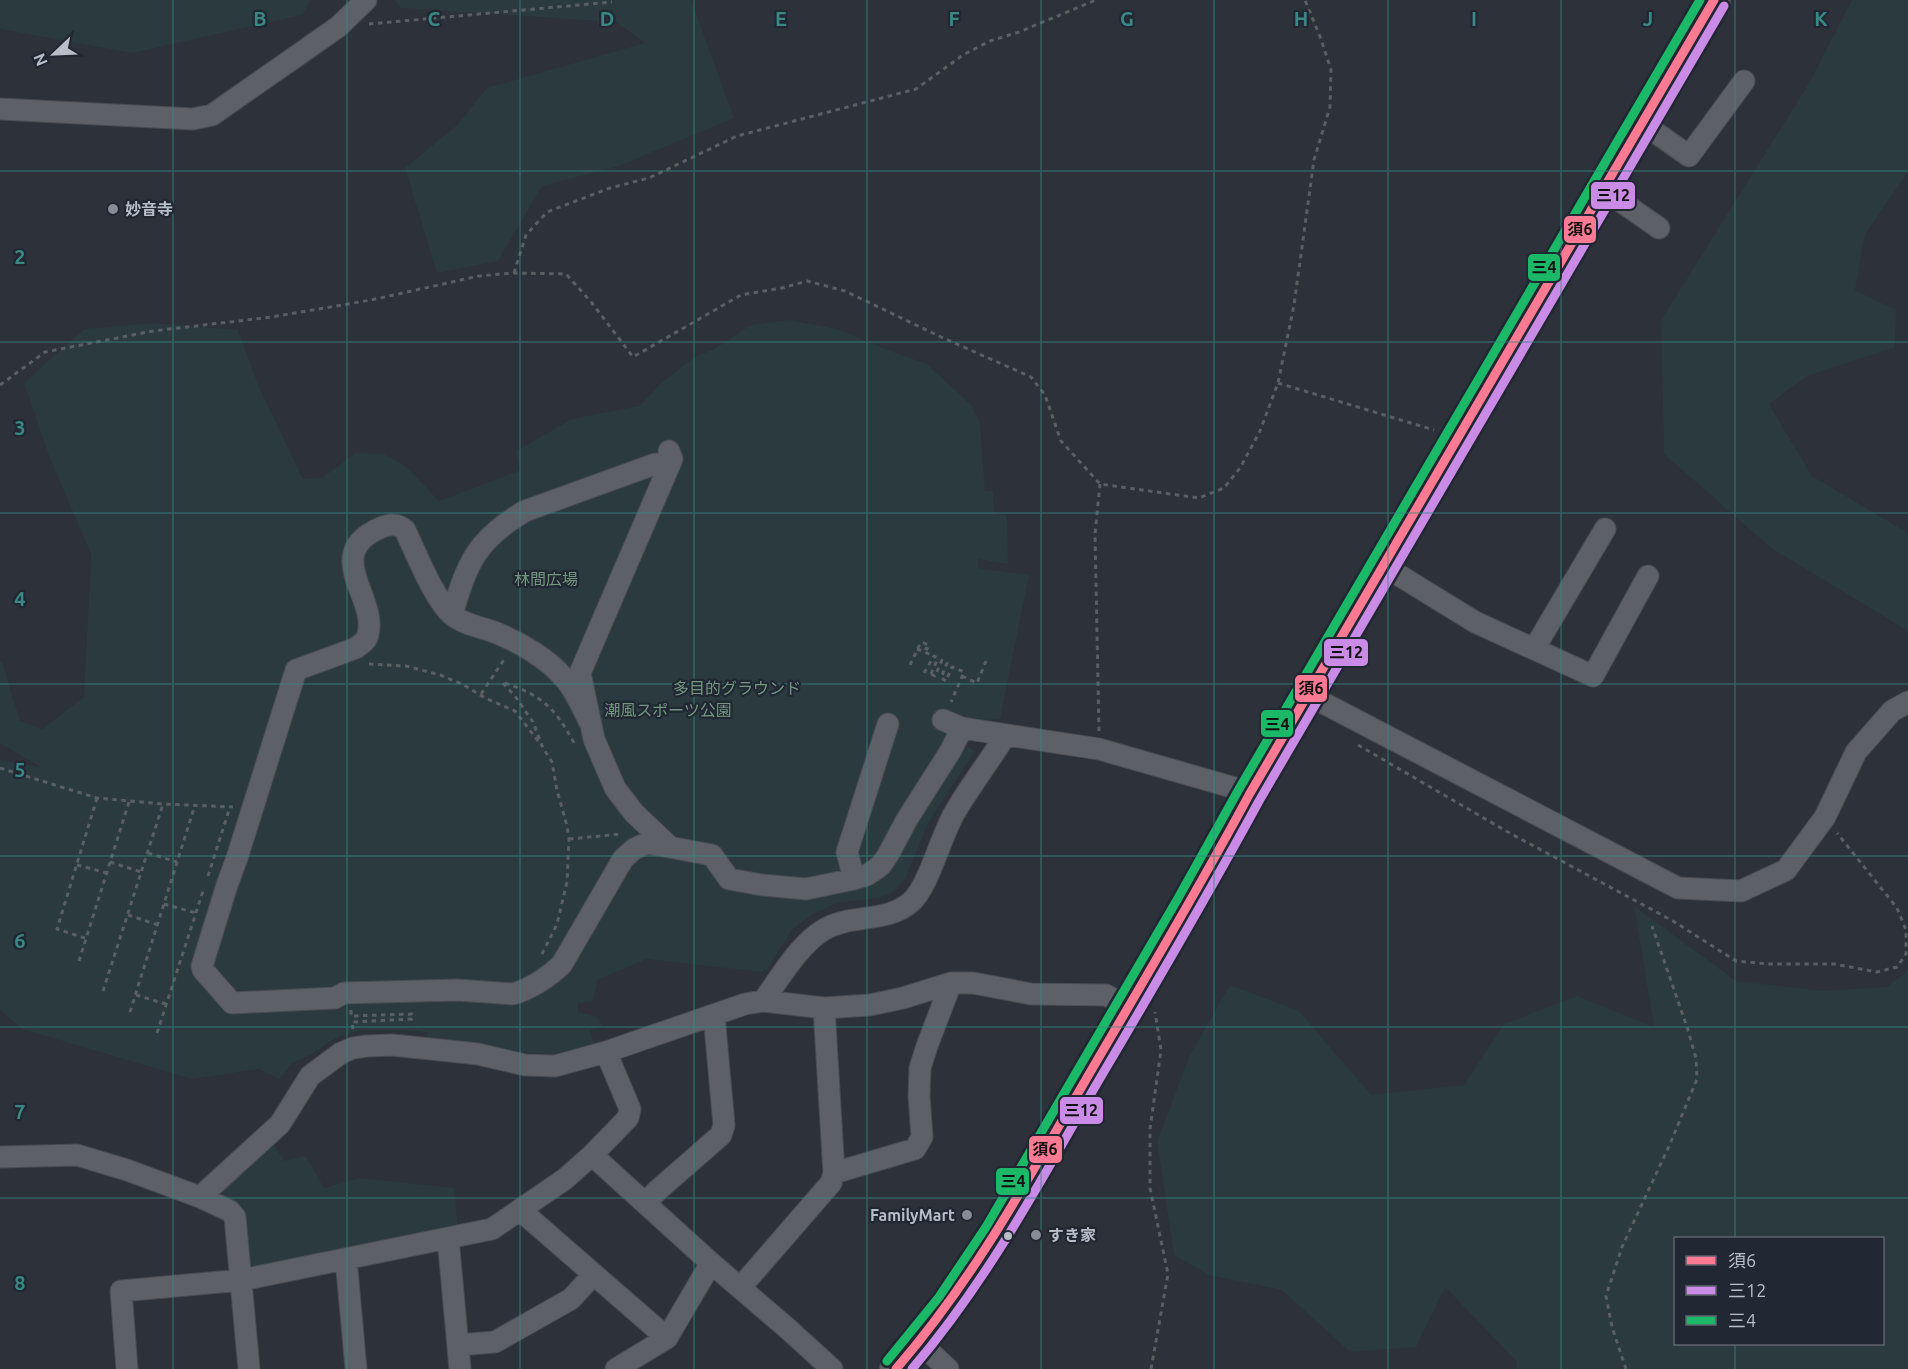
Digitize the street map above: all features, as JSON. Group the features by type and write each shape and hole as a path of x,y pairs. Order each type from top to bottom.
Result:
{"highway":[{"path":"896,1369 920,1343 948,1306 1011,1209 1217,856 1249,795 1714,0"}],"street":[{"path":"0,109 193,119 212,115 338,27 366,0"},
{"path":"1641,123 1689,156 1744,81"},
{"path":"1603,189 1659,228"},
{"path":"452,615 465,572 471,561 489,537 509,520 525,511 668,461 580,673 594,739 615,788 633,813 671,847"},
{"path":"589,722 563,677 543,660 512,639 475,627 452,615 437,595 405,531 400,526 393,524 382,527 363,538 357,545 353,561 355,577 368,617 368,634 364,642 356,648 296,670 227,885 202,966 203,970 232,1004 335,998 344,993 458,990 519,993 550,975 567,959 626,855 647,843 712,855 729,879 762,885 806,889 867,875 881,865 896,843 906,821 951,750 952,724 1005,736 1099,749 1242,790 1249,795"},
{"path":"1534,649 1605,529"},
{"path":"1384,566 1475,622 1593,676 1648,576"},
{"path":"1308,695 1678,888 1741,891 1786,870 1825,817 1856,752 1892,711 1908,702"},
{"path":"854,879 847,852 888,724"},
{"path":"763,1001 795,958 814,936 826,928 846,921 889,914 912,902 921,890 955,812 1005,736"},
{"path":"200,1197 280,1124 310,1076 341,1053 353,1048 392,1045 478,1054 525,1065 555,1066 606,1052 745,1004 763,1001 824,1008 885,1003 951,983 973,983 1031,994 1106,995 1133,998"},
{"path":"834,1173 915,1149 922,1137 919,1096 920,1068 951,983"},
{"path":"740,1288 831,1183 834,1173 824,1008"},
{"path":"645,1203 721,1135 724,1125 714,1015"},
{"path":"127,1369 121,1291 242,1280 492,1229 565,1179 628,1118 630,1109 606,1052"},
{"path":"0,1157 77,1155 127,1170 200,1197 230,1211 235,1217 249,1369"},
{"path":"592,1155 832,1369"},
{"path":"520,1210 667,1338"},
{"path":"448,1238 460,1369"},
{"path":"346,1259 356,1369"},
{"path":"616,1369 667,1338 711,1263"},
{"path":"458,1345 495,1342 571,1299 593,1275"},
{"path":"920,1343 948,1369"}],"path":[{"path":"514,273 526,235 546,212 610,188 649,178 737,136 916,89 963,55 990,41 1019,32 1096,0"},
{"path":"0,385 45,352 153,332 272,317 371,300 479,276 514,273 566,274 592,303 633,357 741,295 807,281 845,291 1031,377 1045,395 1061,441 1101,484 1199,498 1224,488 1240,468 1260,431 1278,383 1294,305 1314,160 1330,107 1331,70 1305,0"},
{"path":"338,27 612,2"},
{"path":"1278,383 1459,438"},
{"path":"1099,749 1095,534 1101,484"},
{"path":"910,665 919,646 927,649 929,645 919,641"},
{"path":"917,649 938,658 931,675 935,676 942,660 948,663 941,678 946,681 952,667 964,672 962,676 977,683 986,661"},
{"path":"481,694 508,652"},
{"path":"924,673 934,656"},
{"path":"366,664 392,664 427,671 455,681 515,711 552,762 569,839 567,882 563,904 548,946 537,963"},
{"path":"543,748 533,722 502,682 530,693 547,704 561,718 578,751"},
{"path":"1351,741 1506,831 1673,921 1736,961 1769,964 1834,964 1877,972 1897,967 1906,954 1906,930 1897,908 1825,817"},
{"path":"0,768 97,798 163,804 253,807"},
{"path":"86,938 57,929 97,798"},
{"path":"78,961 129,802"},
{"path":"103,991 163,804"},
{"path":"130,1012 195,805"},
{"path":"156,1034 230,807"},
{"path":"569,839 622,834"},
{"path":"148,853 177,862"},
{"path":"110,862 141,872"},
{"path":"76,864 107,873"},
{"path":"164,904 196,913"},
{"path":"128,915 158,925"},
{"path":"1626,1369 1612,1327 1606,1296 1622,1247 1670,1144 1697,1079 1696,1058 1690,1037 1652,926"},
{"path":"136,994 166,1004"},
{"path":"1133,998 1155,1009 1161,1050 1150,1130 1150,1188 1168,1274 1151,1369"},
{"path":"353,1048 352,1022 412,1019 412,1014 351,1016 351,1010 362,1010"}],"green space":[{"path":"0,0 311,0 302,15 132,53 0,29"},
{"path":"395,0 691,0 734,118 619,166 542,186 498,261 437,273 405,168 458,124 487,88 645,43 616,22 401,8"},
{"path":"1852,0 1908,0 1908,172 1865,234 1855,290 1896,310 1895,347 1807,376 1769,404 1812,476 1908,533 1908,631 1771,548 1664,454 1661,320 1809,83"},
{"name":"潮風スポーツ公園","path":"789,320 837,329 927,364 971,405 980,423 985,491 993,491 994,513 1007,515 1008,564 978,559 978,568 1029,575 1000,719 985,720 979,741 973,740 965,745 974,753 929,821 906,877 894,891 879,898 837,903 811,915 792,930 768,968 762,972 647,959 597,980 593,1001 578,1003 578,1012 598,1017 602,1025 590,1031 595,1045 552,1054 505,1051 468,1042 426,1039 428,1033 419,1031 360,1030 335,1038 311,1055 292,1063 279,1079 259,1069 192,1079 22,1029 0,1010 0,760 40,767 0,743 0,662 2,662 20,721 42,729 84,697 91,554 49,456 24,383 84,329 153,323 238,330 259,387 303,479 323,477 356,453 384,454 407,467 439,501 521,470 516,451 572,419 639,406 661,383 693,358 716,348 751,325"},
{"path":"1634,906 1736,981 1824,991 1887,987 1908,970 1908,1369 1517,1369 1517,1362 1445,1287 1416,1347 1350,1352 1282,1290 1209,1275 1174,1255 1157,1141 1190,1055 1230,985 1299,1011 1371,1095 1464,1085 1504,1024 1577,996 1654,1027"},
{"path":"272,1141 284,1161 306,1156 324,1188 360,1178 454,1188 458,1229 249,1271 244,1212 223,1199 222,1186"}],"transit line":[{"name":"三4","path":"887,1361 939,1297 986,1227 1700,0"},
{"name":"須6","path":"896,1369 949,1302 1017,1198 1188,905 1249,795 1714,0"},
{"name":"三12","path":"912,1369 963,1304 1030,1200 1198,911 1259,801 1724,6"}],"place":[{"name":"妙音寺","path":"113,209"},
{"name":"FamilyMart","path":"967,1215"},
{"name":"すき家","path":"1036,1235"}],"park label":[{"name":"林間広場","path":"546,579"},
{"name":"多目的グラウンド","path":"737,688"}]}
